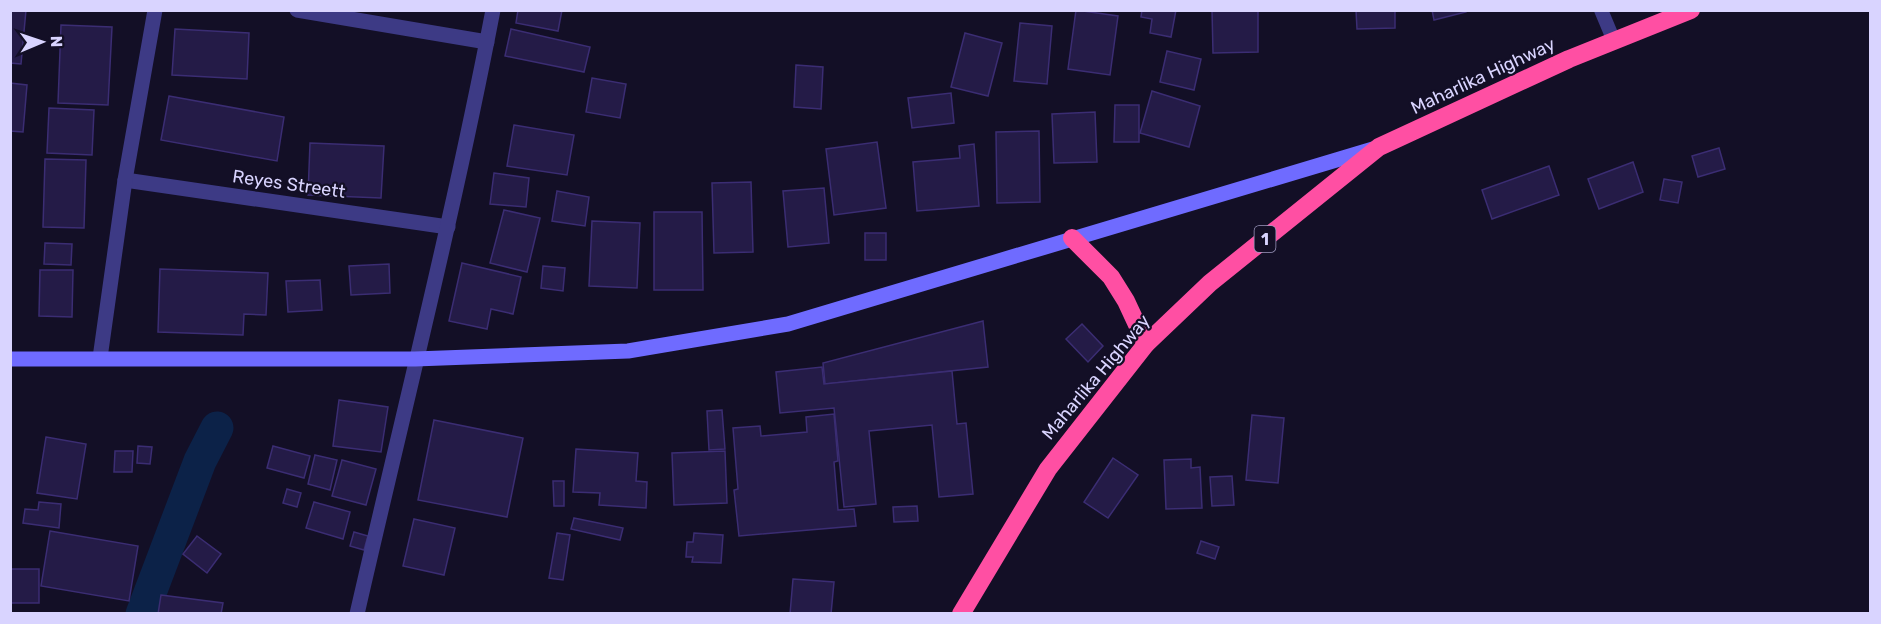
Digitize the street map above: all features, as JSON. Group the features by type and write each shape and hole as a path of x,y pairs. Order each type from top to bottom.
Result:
{"highway":[{"name":"Maharlika Highway","path":"961,614 1048,469 1146,344 1210,283 1379,147 1569,59 1691,10"},
{"path":"1072,238 1111,277 1126,301 1146,344"}],"main road":[{"path":"10,359 415,359 628,351 788,324 1379,147"}],"street":[{"path":"100,358 125,180 155,10"},
{"path":"297,10 487,42"},
{"path":"357,614 415,359 448,227 493,10"},
{"name":"Reyes Streett","path":"125,180 448,227"}],"lane":[{"path":"1601,10 1614,41"}],"building":[{"path":"10,10 26,10 21,64 10,63"},
{"path":"518,10 562,10 558,31 516,23"},
{"path":"1076,10 1118,16 1110,75 1068,69"},
{"path":"1142,10 1176,10 1171,37 1150,33 1152,19 1141,17"},
{"path":"1212,10 1258,10 1258,52 1213,53"},
{"path":"1356,10 1395,10 1395,28 1357,29"},
{"path":"1432,10 1466,10 1466,12 1434,20"},
{"path":"1020,23 1052,26 1047,84 1014,81"},
{"path":"61,25 112,27 108,105 58,103"},
{"path":"175,29 249,33 247,79 172,75"},
{"path":"511,29 590,47 584,72 505,56"},
{"path":"965,33 1002,43 988,96 951,87"},
{"path":"1167,51 1201,59 1194,90 1160,82"},
{"path":"796,65 823,67 821,109 794,107"},
{"path":"592,78 626,84 620,118 586,112"},
{"path":"10,83 27,85 23,132 10,131"},
{"path":"1152,91 1200,106 1189,147 1140,133"},
{"path":"951,93 954,123 912,128 908,98"},
{"path":"169,96 284,117 277,161 161,140"},
{"path":"1115,105 1139,105 1139,142 1114,142"},
{"path":"49,108 94,110 92,155 47,153"},
{"path":"1095,112 1097,162 1054,163 1052,114"},
{"path":"514,125 574,135 567,175 507,166"},
{"path":"1039,131 1040,202 997,203 996,132"},
{"path":"877,142 886,208 834,215 826,149"},
{"path":"310,143 384,146 381,198 308,195"},
{"path":"974,144 979,206 917,211 913,162 960,158 959,146"},
{"path":"1719,148 1725,169 1698,177 1692,156"},
{"path":"45,159 86,160 84,228 43,227"},
{"path":"1633,162 1643,192 1599,209 1588,179"},
{"path":"1549,166 1559,195 1492,219 1482,190"},
{"path":"494,173 529,178 526,207 490,204"},
{"path":"1664,179 1682,182 1678,203 1660,200"},
{"path":"751,182 753,252 714,253 712,183"},
{"path":"824,188 829,243 788,247 783,191"},
{"path":"557,191 589,197 585,226 552,221"},
{"path":"504,210 540,218 527,272 490,263"},
{"path":"654,212 702,212 703,290 654,290"},
{"path":"592,221 640,223 637,288 589,286"},
{"path":"865,233 886,233 886,260 865,260"},
{"path":"45,243 72,244 71,265 44,264"},
{"path":"462,263 521,277 513,314 491,309 487,329 449,321"},
{"path":"389,264 390,293 351,295 349,266"},
{"path":"543,266 565,268 563,291 541,288"},
{"path":"160,269 268,273 266,315 244,314 243,335 158,332"},
{"path":"40,270 73,270 72,317 39,316"},
{"path":"320,280 322,310 288,312 286,281"},
{"path":"983,321 988,367 825,384 823,363"},
{"path":"1082,324 1103,346 1088,362 1066,339"},
{"path":"822,367 824,384 952,371 957,424 966,423 973,494 939,497 932,425 869,431 876,504 844,507 834,408 780,413 776,372"},
{"path":"339,400 388,407 381,452 333,446"},
{"path":"722,410 725,449 709,450 707,411"},
{"path":"834,414 838,461 834,462 838,510 854,509 856,526 739,536 734,490 738,489 733,428 760,426 761,436 807,432 806,417"},
{"path":"1252,415 1284,418 1278,483 1246,480"},
{"path":"434,420 523,438 507,517 418,500"},
{"path":"46,437 86,444 77,499 37,493"},
{"path":"138,446 152,447 150,464 137,463"},
{"path":"273,446 310,456 304,478 267,468"},
{"path":"576,449 638,453 636,481 647,482 646,508 599,505 600,493 573,492"},
{"path":"115,451 133,451 132,472 114,472"},
{"path":"725,451 727,503 674,505 672,453"},
{"path":"315,455 337,460 330,490 308,484"},
{"path":"1113,458 1138,475 1108,518 1084,502"},
{"path":"1191,459 1191,468 1200,467 1202,508 1166,509 1164,460"},
{"path":"342,460 376,469 366,505 332,496"},
{"path":"1232,476 1234,505 1212,506 1210,477"},
{"path":"553,481 564,481 564,506 554,506"},
{"path":"287,489 301,493 297,507 283,503"},
{"path":"39,502 61,504 59,528 23,523 25,509 38,510"},
{"path":"314,502 350,512 343,539 306,528"},
{"path":"917,506 918,521 894,522 893,507"},
{"path":"574,518 623,528 620,540 571,529"},
{"path":"414,519 455,528 444,575 403,566"},
{"path":"50,531 138,546 129,601 41,586"},
{"path":"354,532 368,536 364,550 350,546"},
{"path":"557,533 570,535 563,580 549,578"},
{"path":"694,533 723,535 721,563 692,562 693,557 686,557 687,542 693,542"},
{"path":"197,536 221,554 207,573 183,554"},
{"path":"1201,541 1219,547 1215,559 1197,553"},
{"path":"10,569 39,569 39,603 10,603"},
{"path":"793,579 834,582 831,614 790,614"},
{"path":"161,595 223,603 221,614 158,614"}],"waterway":[{"path":"142,614 200,461 217,428"}]}
